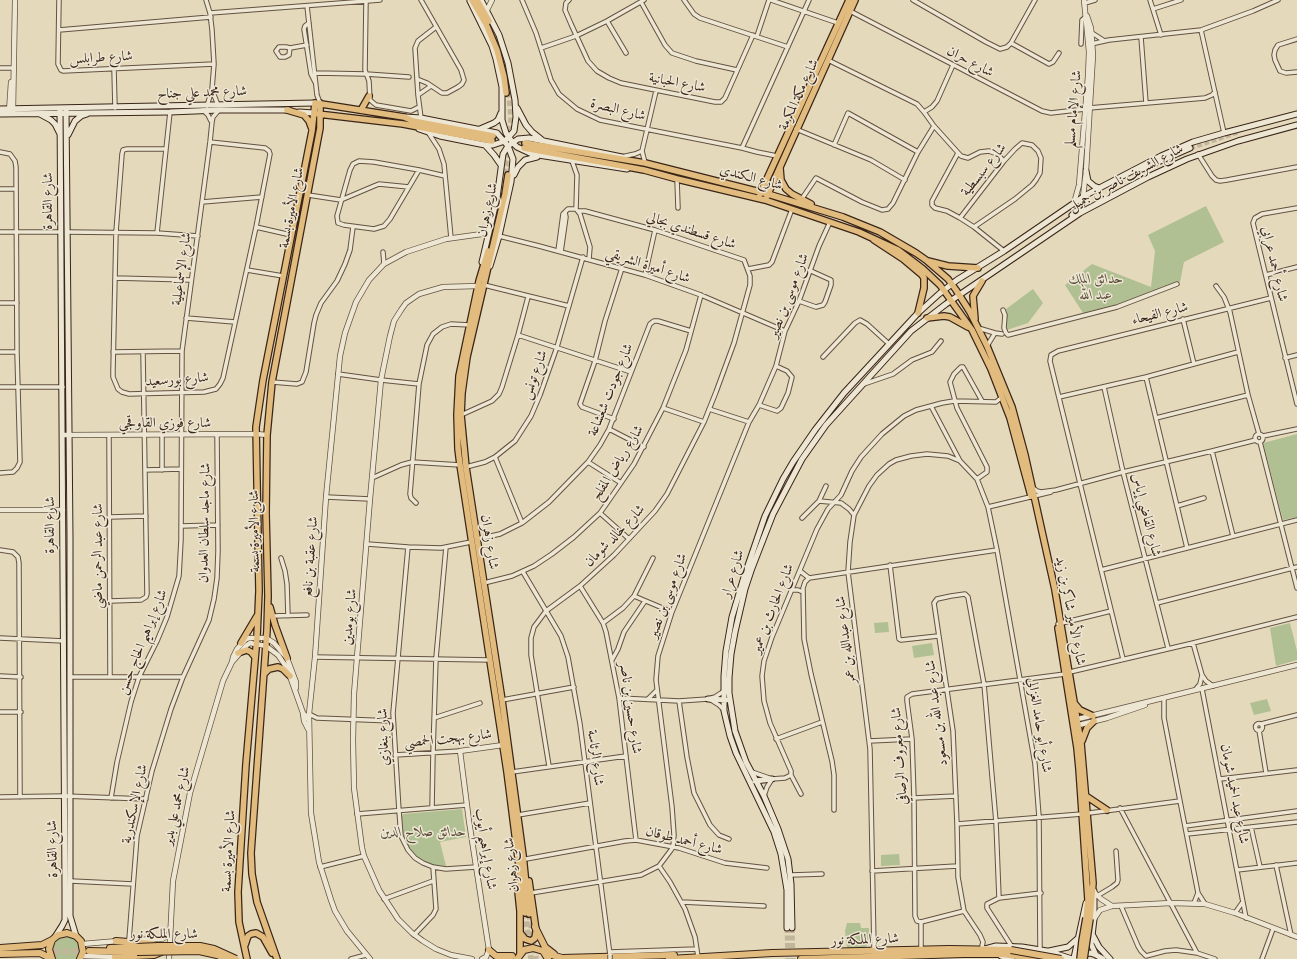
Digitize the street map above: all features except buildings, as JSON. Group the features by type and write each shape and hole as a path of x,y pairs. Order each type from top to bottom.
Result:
{"highway":[{"path":"536,929 542,943 549,951 561,956 564,959"},
{"path":"0,948 42,945 58,935 67,933 76,936 82,944 83,948 81,957"},
{"path":"52,959 49,950 53,939"},
{"path":"116,941 158,946"},
{"name":"شارع الملكة نور","path":"136,950 158,946 206,947 220,951 236,959"},
{"name":"شارع الملكة نور","path":"801,959 868,956 922,950 973,949 984,946 1038,959"},
{"path":"489,950 496,956 515,956 528,948 538,949 545,955 564,959 670,955 684,958"},
{"name":"شارع الملكة نور","path":"89,949 161,952 199,951 227,959"},
{"path":"116,957 132,958 154,956 161,952"},
{"path":"0,954 40,953 52,959"},
{"name":"شارع الملكة نور","path":"669,959 772,953 868,956 882,958 1011,953 1061,959"}],"main road":[{"path":"471,0 486,24 497,50 507,93 501,50 477,0"},
{"path":"471,0 492,46 496,59 501,80 502,120 507,139 511,144 532,154 620,168 644,170"},
{"path":"482,0 500,35 510,70 515,100 520,116 536,136 544,142"},
{"name":"شارع مكة المكرمة","path":"762,199 761,192 849,0"},
{"name":"شارع مكة المكرمة","path":"762,199 768,194 796,128 855,0"},
{"path":"361,110 369,96"},
{"path":"507,139 514,131 515,100"},
{"name":"شارع محمد علي جناح","path":"0,114 11,111 170,112 203,110 219,107 317,103 421,118 497,133 507,139"},
{"name":"شارع الأميرة بسمة","path":"246,957 239,918 238,892 257,644 259,591 256,434 263,380 317,103"},
{"name":"شارع الأميرة بسمة","path":"276,959 258,902 251,862 251,842 265,673 268,596 266,435 272,382 320,129 321,115 317,103"},
{"name":"شارع محمد علي جناح","path":"66,111 115,108 207,106 287,110 340,118 403,124 493,138 413,121 404,116"},
{"path":"479,130 496,122 500,117 502,106"},
{"name":"شارع محمد علي جناح","path":"0,109 37,113 60,111"},
{"path":"287,110 304,115 309,121 312,131"},
{"name":"شارع القاهرة","path":"53,939 62,926 64,920 63,510 66,435 63,387 60,111"},
{"name":"شارع القاهرة","path":"66,111 66,435 70,677 70,881 71,921 76,936"},
{"path":"67,137 77,118 84,114 95,112"},
{"path":"37,113 52,120 61,137"},
{"name":"شارع الشريف ناصر بن جميل","path":"952,284 1004,251 1083,197 1160,156 1193,142 1297,114"},
{"path":"320,129 325,121 333,118 340,118"},
{"name":"شارع محمد علي جناح","path":"403,124 440,136 485,145 493,145 507,139"},
{"name":"شارع الشريف ناصر بن جميل","path":"960,295 1088,208 1148,177 1198,154 1238,141 1297,125"},
{"path":"478,284 497,198 503,154 511,144 518,139 525,138 622,156 645,163"},
{"path":"486,278 500,236 511,182 513,159 511,144"},
{"path":"485,145 501,166"},
{"name":"شارع الكندي","path":"944,290 914,261 898,250 871,237 830,222 762,199 644,170 524,146 645,163 761,192 829,213 880,232 926,260 952,284"},
{"name":"شارع الشريف ناصر بن جميل","path":"1131,172 1145,168 1190,148"},
{"path":"511,182 516,170 525,160 546,156"},
{"path":"780,167 781,180 788,192 829,213"},
{"path":"1086,171 1088,181 1099,188"},
{"name":"شارع زهران","path":"463,466 461,415 462,393 467,357 505,194 506,175 486,258 478,284 459,376 457,396 457,430 527,913 524,857 502,700 484,583 474,541"},
{"path":"1067,222 1069,218 1081,207 1083,197"},
{"path":"871,237 922,274 924,288 918,313"},
{"path":"926,260 948,266 978,268"},
{"path":"927,318 944,316 950,317 975,327 973,296 982,281"},
{"name":"شارع عرار","path":"952,284 918,313 844,393 815,430 783,479 765,516 732,617 726,651 723,700 724,710 733,746 774,832 781,854 787,890 790,928 790,875 788,859 764,796 746,762 735,731 730,701 729,678 731,654 739,610 752,568 773,514 788,485 817,437 847,400 864,384 911,331 960,295"},
{"name":"شارع الأمير شاكر بن زيد","path":"952,284 960,295 975,327 1002,397 1033,496 1055,590 1059,624 1076,723 1081,743 1086,796 1087,888 1090,919 1082,941 1080,959"},
{"name":"شارع الأمير شاكر بن زيد","path":"944,290 975,327 987,346 1012,407 1033,488 1033,496"},
{"path":"268,596 272,616 287,658"},
{"path":"242,643 258,614"},
{"path":"238,653 247,650 255,657"},
{"path":"265,673 269,669 278,668 283,669 290,676"},
{"name":"شارع الأمير شاكر بن زيد","path":"1068,673 1075,704 1078,755 1093,883 1090,919 1084,959"},
{"path":"708,699 730,701"},
{"path":"1075,704 1094,719 1087,728 1081,743"},
{"path":"750,781 757,782 772,779"},
{"path":"1086,796 1107,810"},
{"path":"515,956 520,934 520,910 515,859 517,850"},
{"path":"524,857 536,929 545,955"},
{"path":"1093,883 1096,894 1090,919 1092,934 1091,944 1096,955"},
{"path":"1073,958 1086,901 1087,888"},
{"path":"64,920 67,924 71,921"},
{"path":"520,934 526,940 531,941 535,938 536,929"},
{"path":"246,957 247,939 251,934 256,933 263,937 276,959"},
{"path":"1092,934 1099,948 1110,959"},
{"path":"1077,940 1078,946 1081,950 1086,950 1091,944"},
{"path":"1049,952 1068,947 1077,940"},
{"path":"1011,953 1040,950 1073,958 1084,953 1096,955 1103,959"},
{"path":"1049,952 1056,959"}],"street":[{"path":"11,111 14,83 12,81 15,0"},
{"name":"شارع طرابلس","path":"59,0 58,64 61,70 214,64"},
{"path":"206,0 210,15 214,64 212,89 207,106"},
{"path":"59,30 307,6 325,2 366,2 380,0"},
{"path":"417,79 431,86 442,94 447,93 462,84 464,80 462,73 421,0"},
{"path":"487,10 492,0"},
{"name":"شارع البصرة","path":"522,0 551,80 559,94 569,104 600,120 777,156"},
{"name":"شارع الحبانية","path":"570,0 566,3 565,10 588,61 597,71 621,83 715,102 721,102 725,98 770,0"},
{"path":"684,0 694,14 700,18 788,47"},
{"path":"770,0 838,23"},
{"path":"742,148 809,0"},
{"path":"913,0 997,48 1003,49 1012,43 1035,0"},
{"path":"1084,1 1095,0"},
{"path":"1150,0 1161,35"},
{"path":"1153,9 1181,0"},
{"path":"1091,44 1103,40 1201,30 1278,0"},
{"path":"540,48 576,36 607,21 642,1 665,45 672,54 737,70"},
{"name":"شارع الإمام مسلم","path":"1084,1 1091,44"},
{"path":"366,2 365,58 371,102 376,105 411,111 420,106"},
{"path":"307,6 317,103"},
{"name":"شارع حران","path":"850,11 1042,111 1051,113 1087,108 1204,98 1215,92"},
{"path":"1081,44 1082,20 1087,16"},
{"name":"شارع الإمام مسلم","path":"1083,197 1086,171 1088,76 1092,33 1087,16"},
{"path":"607,21 626,53"},
{"path":"309,23 304,27 311,74 316,83"},
{"path":"421,118 418,94 416,48 417,43 422,37 436,27"},
{"path":"1201,30 1224,133"},
{"path":"1092,33 1103,40"},
{"path":"1141,37 1146,103"},
{"path":"1297,40 1283,42 1278,45 1274,55 1277,67 1280,71 1286,73 1297,72"},
{"path":"1012,43 1049,64 1053,62 1059,53"},
{"path":"290,48 307,45"},
{"path":"828,60 916,104 958,153 964,157 968,158 980,152 989,151 997,154 1004,161"},
{"path":"924,112 938,100 953,65"},
{"path":"0,68 13,68"},
{"path":"114,69 115,108"},
{"path":"315,73 410,77"},
{"path":"418,94 431,86"},
{"path":"212,89 219,107"},
{"path":"645,163 642,151 656,91"},
{"name":"شارع الإسماعيلية","path":"182,393 182,351 186,318 212,122 213,117 219,107"},
{"name":"شارع الإمام مسلم","path":"1074,203 1078,184 1087,108"},
{"path":"203,110 212,122"},
{"path":"157,232 170,112"},
{"path":"834,145 848,113 918,152"},
{"path":"801,200 816,178 862,202 886,210 891,207 918,152 934,126"},
{"path":"796,128 870,160 905,180"},
{"path":"312,131 320,129"},
{"path":"428,132 439,149 445,164 445,176 449,198"},
{"path":"440,136 438,144 445,164 453,238"},
{"name":"شارع بورسعيد","path":"166,149 123,150 116,232 113,377 118,389 129,394 204,392 218,387 223,378 256,228 270,154 268,149 260,147 210,142"},
{"name":"شارع سبسطية","path":"960,218 1004,161 1018,146 1028,144 1035,148 1041,158 1040,173 1032,185 974,227"},
{"path":"622,156 635,154 642,151"},
{"path":"0,152 10,154 15,161 16,303 20,462 19,466 15,470 9,473 0,473"},
{"path":"958,153 932,204 935,208 943,209 974,227 1004,251"},
{"path":"1198,154 1216,180 1227,180 1297,167"},
{"path":"419,170 390,219 384,226 374,229 354,227 338,223 337,216 341,200 352,167 359,161 366,160 419,170 445,176"},
{"path":"572,161 577,175 577,210 590,247 589,259"},
{"path":"678,179 678,208"},
{"path":"308,195 341,200 379,184 409,187"},
{"path":"0,189 16,189"},
{"path":"202,202 262,197"},
{"path":"560,251 566,217 565,212 568,209 577,210"},
{"path":"742,312 750,285 748,269 768,265 772,262 792,209"},
{"name":"شارع أحمد عرابي","path":"1297,209 1262,214 1254,220 1285,358 1297,404"},
{"name":"شارع قسطندي بجالي","path":"577,210 655,230 744,260 748,269"},
{"name":"شارع موسى بن نصير","path":"673,846 674,835 672,807 657,690 656,672 658,656 672,612 749,422 759,405 776,366 785,332 799,301 830,222"},
{"path":"272,382 297,384 301,383 304,379 315,319 321,303 336,281 345,264 350,250 354,227"},
{"path":"256,228 291,235"},
{"path":"646,275 655,230"},
{"path":"0,232 61,232"},
{"path":"67,232 157,232 198,236"},
{"name":"شارع عقبة بن نافع","path":"370,959 347,931 335,911 320,867 312,813 309,717 315,656 326,497 340,356 345,333 356,302 369,280 384,264 406,252 453,238 489,233"},
{"name":"شارع أميرة الشريقي","path":"500,236 646,275 701,295 785,332"},
{"path":"383,252 384,264"},
{"name":"شارع تونس","path":"412,462 463,466 485,462 495,457 515,441 531,416 540,395 557,347 583,257"},
{"path":"1266,275 1297,266"},
{"path":"614,419 582,407 580,404 596,361 605,321 622,268"},
{"path":"247,270 283,276"},
{"path":"799,301 816,307 824,305 831,285 831,280 811,271"},
{"path":"115,278 191,280"},
{"name":"شارع بومدين","path":"472,959 444,953 429,946 414,935 398,919 374,881 364,856 357,814 353,761 353,720 381,380 387,347 394,321 406,303 419,294 436,288 478,284"},
{"path":"1003,310 1005,316 1004,328 1008,335 1117,307 1177,284"},
{"path":"484,285 569,306"},
{"path":"1216,286 1224,297 1228,308 1248,395 1263,440 1260,442 1297,588"},
{"name":"شارع رياض المفلح","path":"484,583 523,572 552,554 574,537 600,513 621,484 644,447 663,408 680,366 701,295"},
{"path":"461,415 492,401 499,394 518,335 528,297"},
{"name":"شارع الفيحاء","path":"1059,397 1050,361 1051,355 1054,352 1271,298"},
{"path":"0,303 16,303"},
{"name":"شارع خالد شومان","path":"550,766 531,655 531,638 534,627 546,610 580,586 614,556 655,511 666,494 704,422 734,343 742,312"},
{"path":"186,318 235,322"},
{"path":"824,357 855,323 860,320 867,324 889,344"},
{"path":"1184,320 1194,364"},
{"name":"شارع جودت شعشاعة","path":"367,544 408,547 446,547 500,534 522,523 548,502 588,462 600,445 610,429 650,324 658,321 691,331"},
{"path":"416,503 411,498 410,494 419,384 425,350 430,337 439,329 448,324 470,325"},
{"path":"975,327 1002,334"},
{"path":"987,346 995,333"},
{"path":"518,335 631,372"},
{"path":"864,384 896,373 912,360 932,352 941,341"},
{"path":"113,352 143,353 182,351"},
{"path":"0,352 17,352"},
{"path":"1123,659 1059,397 1146,377 1238,352"},
{"name":"شارع إبراهيم الحاج حسن","path":"110,601 141,600 146,597 147,594 143,353"},
{"path":"1285,358 1297,355"},
{"path":"759,405 777,411 781,408 788,393 792,377 787,371 776,366"},
{"path":"977,479 987,472 987,467 957,408 950,382 961,367 963,367 982,401"},
{"path":"338,374 419,384"},
{"path":"1146,377 1187,548"},
{"path":"0,387 63,387"},
{"name":"شارع القاضي إياس","path":"1104,387 1168,648"},
{"name":"شارع إبراهيم الحاج حسن","path":"111,798 126,722 139,677 161,632 178,583 182,526 182,393"},
{"path":"1156,418 1248,395"},
{"name":"شارع الحارث بن عمير","path":"801,794 791,775 791,771 770,723 764,701 762,676 764,661 772,637 791,590 823,519 841,495 852,471 861,457 882,434 904,416 916,410 954,401 996,402 1002,397"},
{"path":"931,406 960,461 977,479 988,507 1045,494 1124,472 1256,440 1260,442"},
{"path":"663,408 704,422"},
{"path":"709,409 749,422"},
{"path":"610,429 644,447"},
{"path":"1256,440 1256,436 1297,429"},
{"name":"شارع ماجد سلطان العدوان","path":"183,677 211,613 217,578 218,434"},
{"name":"شارع فوزي القاوقجي","path":"66,435 266,435"},
{"name":"شارع عبد الرحمن ماضي","path":"109,435 110,677"},
{"path":"162,435 162,470"},
{"path":"1212,451 1233,536"},
{"name":"شارع عبدالله بن عمر","path":"868,956 874,948 869,741 848,572 854,515 869,486 877,475 892,462 911,456 927,454 948,456 960,461"},
{"path":"495,457 522,523"},
{"path":"372,478 401,465 412,462"},
{"path":"588,462 621,484"},
{"path":"145,470 181,469"},
{"path":"802,518 819,501 826,486"},
{"path":"1033,488 1041,492 1056,490"},
{"path":"326,497 370,499"},
{"path":"1177,506 1204,498"},
{"path":"819,501 845,506 854,515"},
{"name":"شارع أبو حامد الغزالي","path":"988,507 1035,764 1039,817 1041,893 1040,950"},
{"path":"0,510 63,510"},
{"path":"600,513 629,539"},
{"path":"110,517 146,516"},
{"path":"1101,570 1297,520"},
{"path":"182,526 218,525"},
{"name":"شارع بنغازي","path":"408,547 397,658 393,721 402,836 408,850 419,861 433,867 452,869 476,867"},
{"path":"432,808 432,753 436,658 446,547"},
{"path":"0,550 13,552 18,557 20,562 20,797"},
{"path":"834,810 834,775 832,761 804,639 804,584 809,578 997,550"},
{"path":"281,558 287,584 288,616"},
{"path":"603,623 623,608 634,596 653,558"},
{"path":"890,566 899,639 938,636"},
{"path":"1157,603 1297,567"},
{"path":"800,571 809,578"},
{"name":"شارع الرئاسة","path":"523,572 561,636 574,687 610,956"},
{"name":"شارع حسين بن ناصر","path":"580,586 603,623 606,632 619,698 636,840"},
{"path":"791,590 803,592"},
{"name":"شارع عبد الله بن مسعود","path":"984,684 967,595 951,596 935,600 934,603 938,636 953,731 957,824 957,866 960,894 964,911 980,935 984,946"},
{"path":"634,596 672,612"},
{"path":"612,660 624,632 646,601"},
{"path":"1059,624 1112,611"},
{"path":"272,616 307,615"},
{"name":"شارع معروف الرصافي","path":"922,950 921,922 917,921 915,916 916,868 912,739 907,697 912,694 1068,673 1297,617"},
{"path":"242,643 250,638 257,637 266,638 274,643 287,658 296,682 296,690"},
{"path":"0,638 64,641"},
{"name":"شارع محمد علي بدير","path":"232,662 233,657 242,643"},
{"path":"1193,643 1202,675 1206,681 1213,686"},
{"name":"شارع محمد علي بدير","path":"169,959 173,881 190,793 223,681 238,653 247,644 257,644"},
{"path":"257,644 274,650 283,660 304,712 309,717 393,721"},
{"path":"315,656 490,660"},
{"path":"1076,723 1094,719 1144,703 1297,665"},
{"path":"1194,691 1200,684 1202,675"},
{"path":"0,676 21,677"},
{"path":"70,677 183,677"},
{"name":"شارع الإسكندرية","path":"126,941 137,836 160,743 183,677"},
{"path":"984,684 996,822 999,898"},
{"path":"502,700 574,687"},
{"name":"شارع عبد الحميد شومان","path":"1202,689 1246,918"},
{"path":"648,699 657,690"},
{"path":"619,698 658,700 708,699 718,696 724,691"},
{"path":"708,699 719,705 724,710"},
{"path":"1164,699 1164,718 1198,893 1205,904"},
{"path":"679,700 694,793 704,814 715,830 721,836 729,839"},
{"path":"434,718 480,704"},
{"path":"301,705 309,717"},
{"path":"0,712 21,712"},
{"path":"304,712 304,721 309,731"},
{"path":"1266,773 1259,730 1263,727 1261,724 1297,715"},
{"path":"776,739 822,722"},
{"path":"869,741 912,739"},
{"name":"شارع بهجت الحمصي","path":"395,755 460,751 503,745"},
{"name":"شارع إبراهيم أيوب","path":"460,751 489,950"},
{"path":"512,772 626,756"},
{"path":"1220,780 1297,770"},
{"path":"752,772 772,779 785,778 791,775"},
{"path":"764,796 772,779"},
{"path":"0,797 64,796 146,799"},
{"path":"914,798 956,796"},
{"path":"957,824 1085,814 1180,801"},
{"path":"518,815 590,802"},
{"path":"357,814 467,805"},
{"path":"1120,808 1197,953"},
{"path":"1185,826 1228,819 1297,811"},
{"path":"1187,834 1297,822"},
{"path":"1251,827 1260,867"},
{"name":"شارع أحمد طوقان","path":"524,857 636,840 673,846 725,863 767,868"},
{"path":"531,893 640,875 650,872 659,866 668,856 673,846"},
{"path":"1096,894 1112,888 1117,883 1116,851"},
{"path":"320,867 364,856"},
{"path":"1237,870 1297,863"},
{"path":"659,866 682,902 693,929 698,957"},
{"path":"872,871 957,866"},
{"path":"1276,866 1291,935"},
{"path":"414,935 433,915 436,909 433,867"},
{"path":"790,875 822,874"},
{"path":"70,881 133,884"},
{"path":"384,899 433,881"},
{"path":"1011,953 986,906 989,902 999,898 1041,893"},
{"path":"1194,903 1198,893"},
{"path":"1096,894 1112,906"},
{"path":"682,902 764,906"},
{"path":"1090,919 1100,910 1112,906 1194,903 1205,904 1297,937"},
{"path":"1235,914 1242,903"},
{"path":"1121,906 1138,946 1145,956 1151,956 1168,951 1197,953 1214,959"},
{"path":"921,922 964,911"},
{"path":"1262,959 1273,929"},
{"name":"شارع الملكة نور","path":"126,941 162,939 170,934"},
{"name":"شارع الملكة نور","path":"82,944 116,941"},
{"path":"610,956 697,949"},
{"path":"482,959 486,957 489,950"},
{"path":"351,959 366,955"},
{"name":"شارع الملكة نور","path":"81,957 116,957"}],"green space":[{"name":"حدائق الملك عبد الله","path":"1206,206 1224,242 1184,262 1180,282 1118,304 1083,313 1065,285 1092,264 1151,287 1155,251 1148,235"},
{"path":"1033,289 1043,303 1028,323 1007,330 1006,309"},
{"path":"1297,434 1297,517 1283,520 1263,443"},
{"path":"888,622 889,632 875,633 874,623"},
{"path":"1290,623 1297,651 1297,660 1276,666 1270,628"},
{"path":"932,643 934,655 914,658 912,646"},
{"path":"1267,699 1271,711 1254,715 1250,703"},
{"name":"حدائق صلاح الدين","path":"462,809 466,837 440,842 446,866 425,862 408,849 403,837 403,814"},
{"path":"899,854 900,865 881,866 881,855"},
{"path":"847,923 860,923 861,928 869,928 869,944 865,947 847,948 845,931"},
{"path":"67,936 71,937 78,943 80,951 79,956 77,959 56,959 53,946 58,939"}],"tunnel":[{"path":"509,92 511,119 510,137"},
{"path":"1190,148 1238,132"},
{"path":"493,136 525,143"},
{"path":"508,175 510,150"},
{"path":"504,174 505,153"},
{"path":"525,913 531,959"},
{"path":"529,914 536,959"},
{"path":"787,928 788,959"},
{"path":"792,928 793,959"},
{"path":"36,952 89,951"}]}
